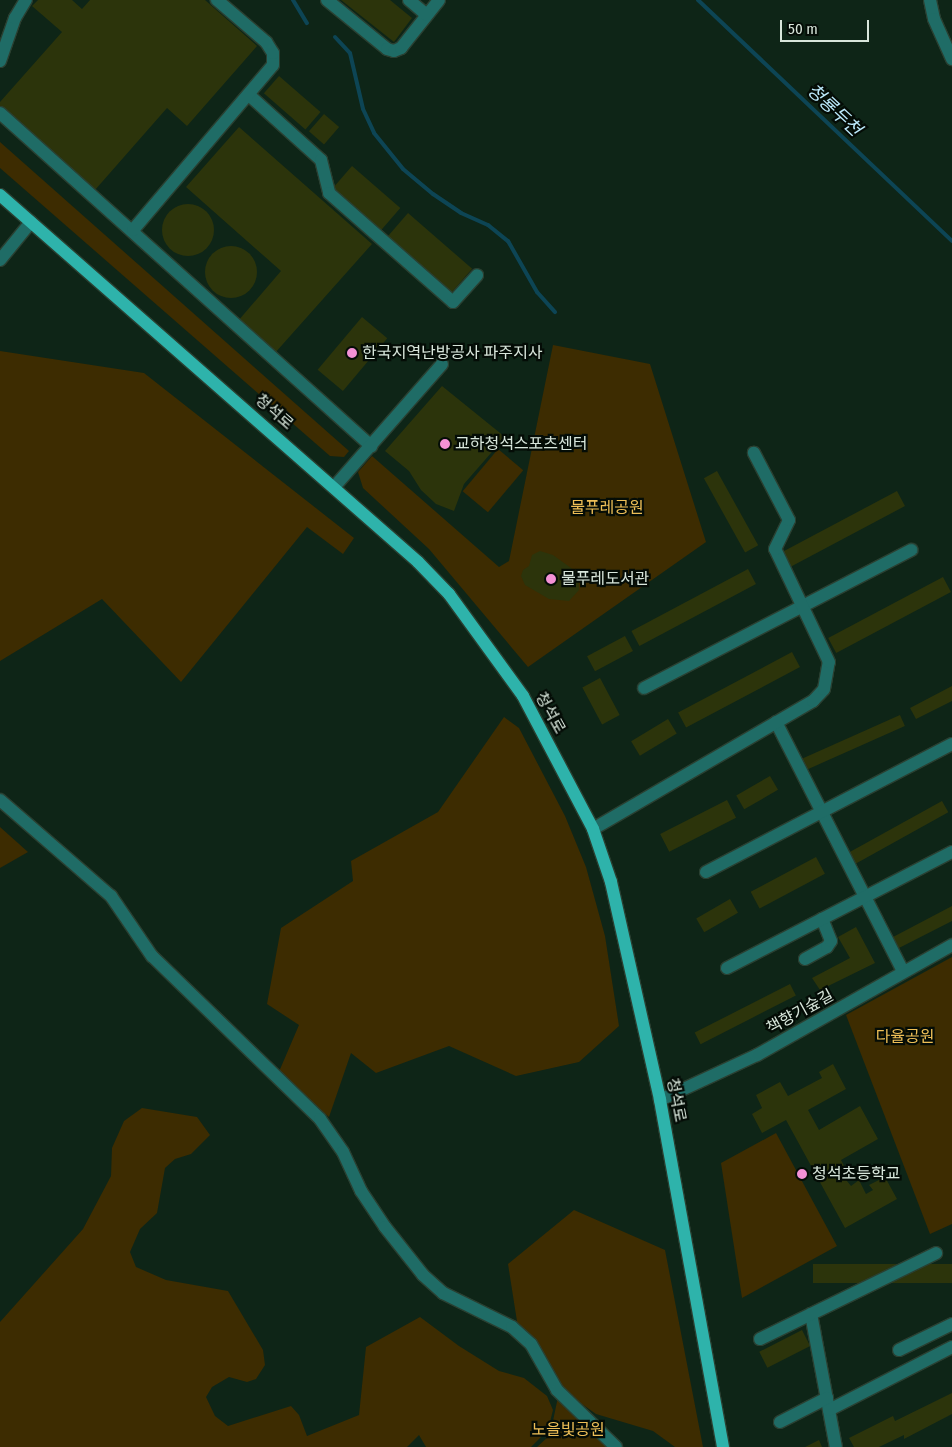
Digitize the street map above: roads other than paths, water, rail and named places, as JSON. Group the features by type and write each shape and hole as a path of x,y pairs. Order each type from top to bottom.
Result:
{"main road":[{"name":"청석로","path":"0,195 335,486 418,562 476,628 522,696 593,829 611,882 660,1100 723,1447"}],"street":[{"path":"0,61 15,18 26,0"},
{"path":"133,230 273,66 273,53 266,42 217,0"},
{"path":"327,0 387,49 394,51 401,48 439,0"},
{"path":"409,0 428,14"},
{"path":"930,0 934,19 952,59"},
{"path":"249,95 321,160 329,193 453,302 477,275"},
{"path":"0,113 133,230 370,446"},
{"path":"0,260 31,222"},
{"path":"335,486 442,364"},
{"path":"593,829 812,701 824,689 829,671 822,644 775,549 789,520 754,453"},
{"path":"644,688 911,550"},
{"path":"776,722 903,971"},
{"path":"706,872 952,744"},
{"path":"0,800 111,896 152,956 320,1120 343,1152 361,1191 385,1227 423,1276 443,1293 512,1327 531,1344 557,1390 616,1447"},
{"path":"726,968 952,852"},
{"path":"805,959 827,947 831,941 822,919"},
{"name":"책향기숲길","path":"660,1100 756,1054 952,945"},
{"path":"760,1339 936,1252"},
{"path":"811,1314 836,1447"},
{"path":"899,1350 952,1324"},
{"path":"912,1344 922,1362"},
{"path":"780,1422 828,1404 952,1347"}],"waterway":[{"path":"293,0 307,23"},
{"name":"청룡두천","path":"698,0 952,241"},
{"path":"335,37 350,53 363,109 374,133 403,169 433,194 461,213 488,225 508,241 537,292 555,312"}],"place":[{"name":"한국지역난방공사 파주지사","path":"352,353"},
{"name":"교하청석스포츠센터","path":"445,444"},
{"name":"물푸레도서관","path":"551,579"},
{"name":"청석초등학교","path":"802,1174"}],"park label":[{"name":"물푸레공원","path":"607,508"},
{"name":"다율공원","path":"905,1037"},
{"name":"노을빛공원","path":"568,1430"}]}
